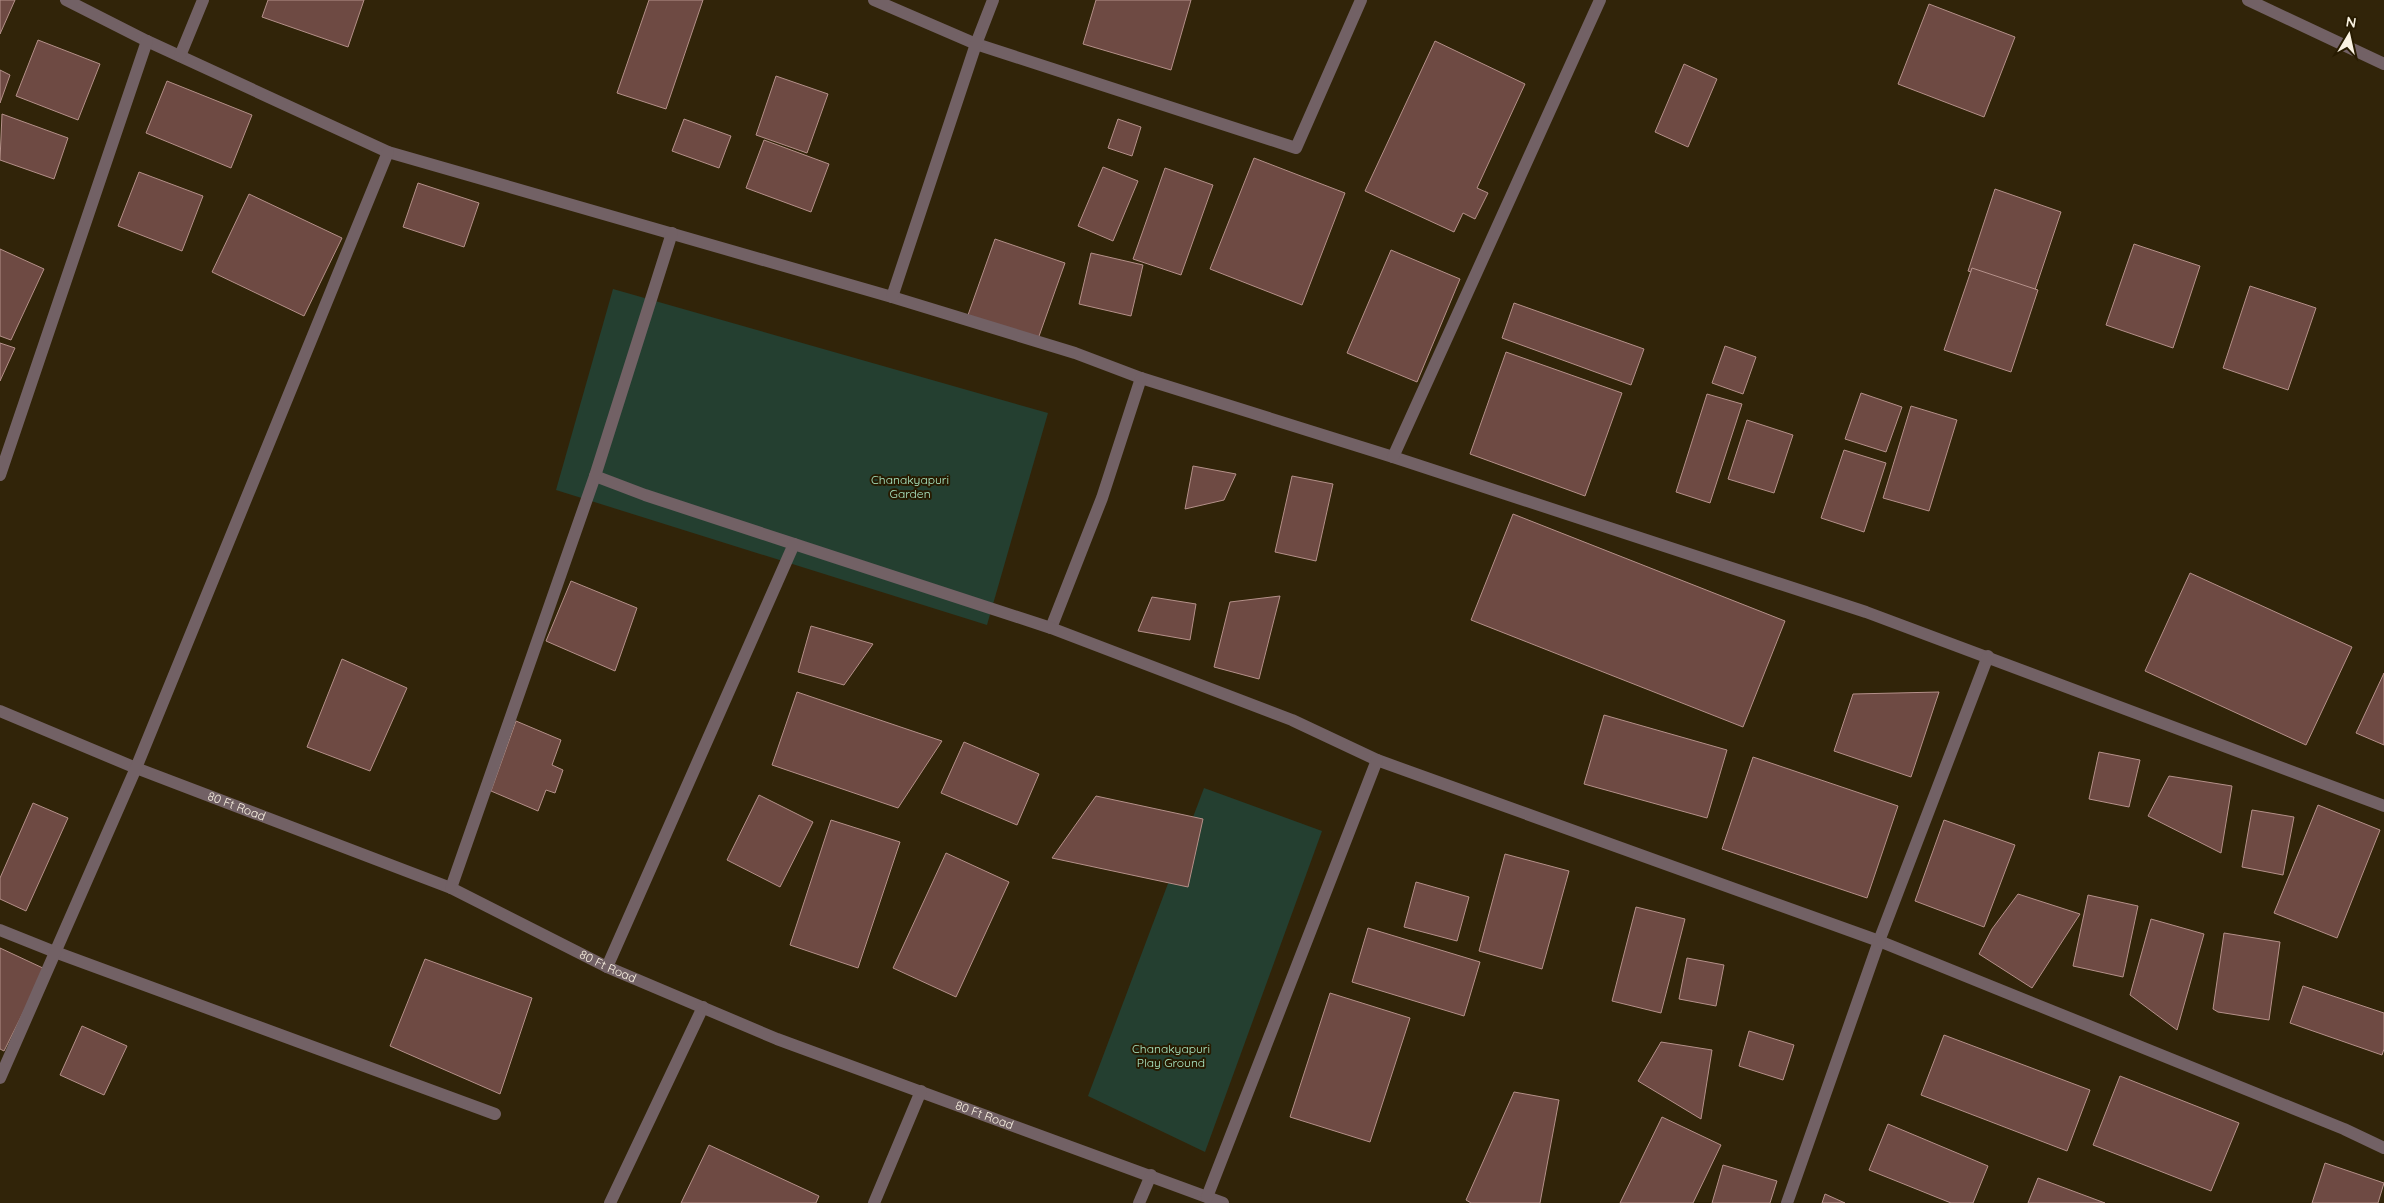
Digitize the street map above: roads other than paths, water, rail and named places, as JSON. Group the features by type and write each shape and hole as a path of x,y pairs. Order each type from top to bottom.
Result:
{"street":[{"path":"66,0 147,41 388,152 892,297 1075,353 1141,378 1393,457 1866,612 1988,656 2384,806"},
{"path":"180,56 203,0"},
{"path":"874,0 976,44 1296,148 1361,0"},
{"path":"892,297 976,44 993,0"},
{"path":"1393,457 1600,0"},
{"path":"2248,0 2384,64"},
{"path":"0,475 147,41"},
{"path":"0,1078 136,768 388,152"},
{"path":"451,888 595,476 672,233"},
{"path":"1051,628 1102,498 1141,378"},
{"path":"595,476 794,544 1051,628 1292,720 1377,760 1879,941 2326,1122 2384,1148"},
{"path":"607,967 794,544"},
{"path":"1787,1203 1879,941 1988,656"},
{"name":"80 Ft Road","path":"0,711 136,768 451,888 607,967 777,1039 1223,1203"},
{"path":"1207,1197 1377,760"},
{"path":"0,930 496,1114"},
{"path":"610,1203 703,1008"},
{"path":"874,1203 921,1091"},
{"path":"1139,1203 1151,1175"}],"park label":[{"name":"Chanakyapuri Garden","path":"910,487"},
{"name":"Chanakyapuri Play Ground","path":"1171,1056"}]}
